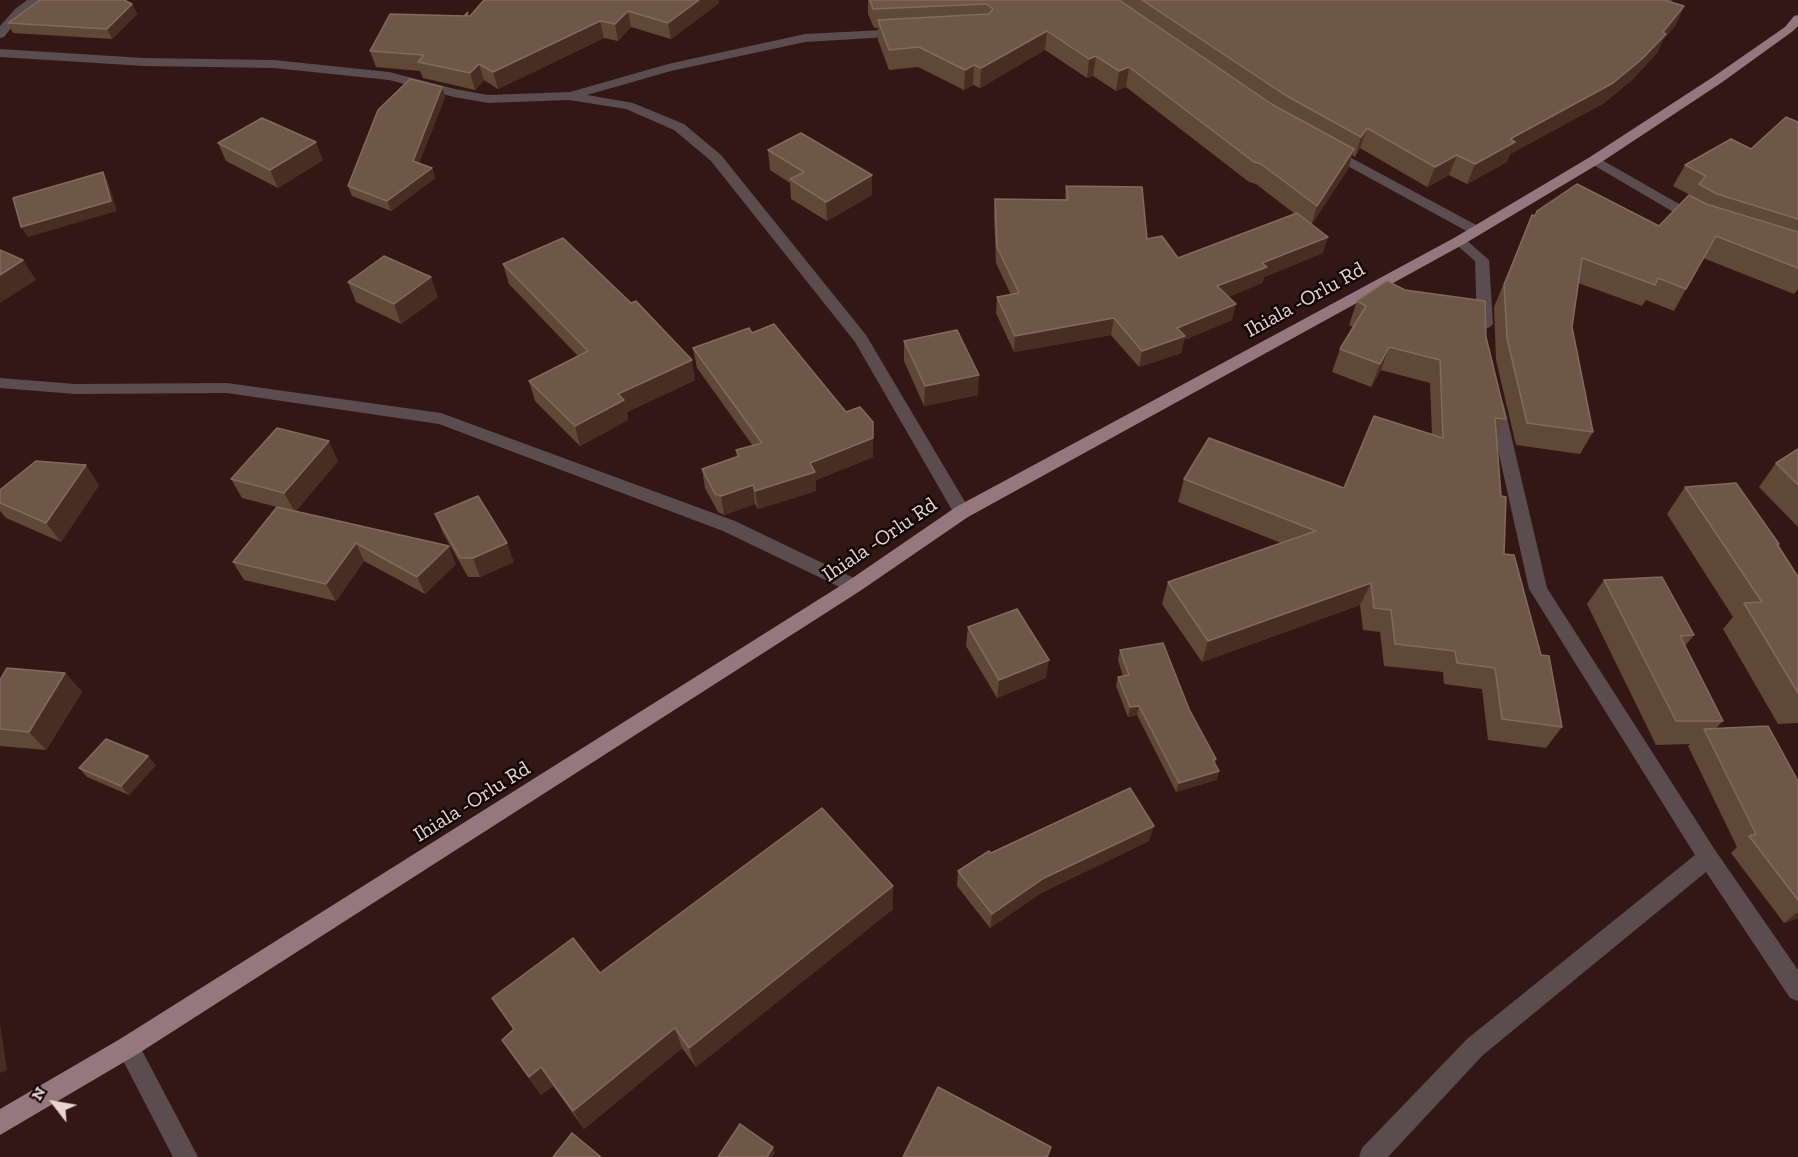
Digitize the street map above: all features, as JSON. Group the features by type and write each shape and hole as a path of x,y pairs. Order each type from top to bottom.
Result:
{"main road":[{"name":"Ihiala -Orlu Rd","path":"0,1123 128,1047 854,586 962,512 1459,241 1595,160 1717,80 1789,29 1798,18"}],"street":[{"path":"0,34 19,11 35,0"},
{"path":"569,96 668,68 805,38 913,33"},
{"path":"0,53 110,61 274,64 389,76 454,93 488,99 569,96 629,106 679,127 716,158 861,339 962,512"},
{"path":"1314,142 1475,230"},
{"path":"1595,160 1699,221 1710,225"},
{"path":"1459,241 1482,260 1485,338"},
{"path":"0,383 75,388 226,388 441,419 729,526 854,586"},
{"path":"1491,383 1538,589 1708,857 1798,990"},
{"path":"1371,1157 1475,1047 1708,857"},
{"path":"128,1047 186,1157"}],"building":[{"path":"40,0 124,0 132,4 107,29 8,23"},
{"path":"484,0 699,0 668,23 628,11 615,24 600,21 493,72 479,64 470,73 418,62 424,55 370,51 390,14 464,16 468,12 466,16 470,16"},
{"path":"870,0 1119,0 1273,105 1354,149 1317,206 1261,164 1254,162 1129,67 1119,71 1096,56 1089,59 1047,31 981,68 974,65 965,70 919,47 889,50 878,20 989,14 993,9 986,4 873,9"},
{"path":"1142,0 1664,0 1684,6 1663,32 1666,34 1642,59 1613,83 1510,139 1515,142 1475,164 1457,155 1435,167 1367,128 1361,137 1285,95"},
{"path":"410,79 442,87 413,161 432,168 387,201 348,186 378,110"},
{"path":"1786,117 1798,122 1798,219 1717,194 1699,184 1706,176 1685,165 1731,139 1751,149"},
{"path":"262,118 316,142 270,170 218,143"},
{"path":"801,133 872,175 826,202 790,179 804,172 768,150"},
{"path":"103,172 111,201 21,227 13,198"},
{"path":"1577,184 1659,226 1689,195 1706,204 1798,232 1798,268 1716,236 1686,289 1658,278 1655,285 1582,258 1572,327 1593,432 1527,423 1507,338 1504,285 1532,215 1535,216 1537,211"},
{"path":"1066,186 1142,187 1147,239 1162,236 1178,258 1297,213 1328,237 1262,263 1267,267 1217,286 1236,304 1177,328 1185,336 1142,351 1114,318 1015,336 997,297 1019,293 997,247 995,199 1068,200"},
{"path":"563,238 631,303 636,301 692,360 618,394 624,400 575,426 529,381 588,351 503,264"},
{"path":"0,250 23,260 0,275"},
{"path":"384,256 431,277 394,304 348,282"},
{"path":"1387,281 1405,290 1485,301 1486,337 1506,419 1495,418 1501,496 1506,497 1504,554 1514,555 1541,655 1549,656 1562,727 1502,719 1495,668 1457,663 1455,651 1395,644 1391,610 1374,608 1371,583 1208,641 1168,582 1316,531 1184,479 1209,438 1344,488 1374,416 1443,438 1440,360 1389,347 1380,364 1340,349 1366,306 1357,301"},
{"path":"774,324 846,412 860,407 873,422 873,438 810,463 815,472 755,491 753,485 721,496 715,494 702,469 739,456 736,450 762,443 693,348 749,328 752,333"},
{"path":"957,330 979,375 925,386 904,341"},
{"path":"277,428 329,441 284,493 231,479"},
{"path":"1798,449 1798,485 1776,463"},
{"path":"36,461 86,465 46,523 0,503 0,490"},
{"path":"1736,483 1779,544 1777,544 1798,577 1798,693 1744,603 1762,602 1685,487"},
{"path":"478,496 507,543 473,558 460,558 435,514"},
{"path":"277,507 449,546 417,577 356,543 326,584 233,562"},
{"path":"1662,577 1694,635 1680,636 1723,721 1676,721 1604,580"},
{"path":"1017,609 1049,660 999,680 968,627"},
{"path":"1163,643 1189,709 1216,759 1213,760 1219,771 1179,783 1139,706 1130,707 1118,677 1129,675 1120,650"},
{"path":"7,668 65,673 29,732 0,729 0,680"},
{"path":"1768,726 1798,781 1798,900 1749,836 1756,834 1704,729"},
{"path":"106,739 148,756 121,786 79,768"},
{"path":"1130,788 1154,826 1044,878 992,914 958,871 989,851 991,853"},
{"path":"822,808 893,886 689,1048 675,1028 573,1111 541,1067 529,1077 502,1040 514,1029 492,998 573,938 600,973"},
{"path":"938,1087 1051,1147 1047,1157 903,1157"},
{"path":"740,1124 773,1147 767,1157 718,1157"},
{"path":"572,1133 601,1157 553,1157"}]}
